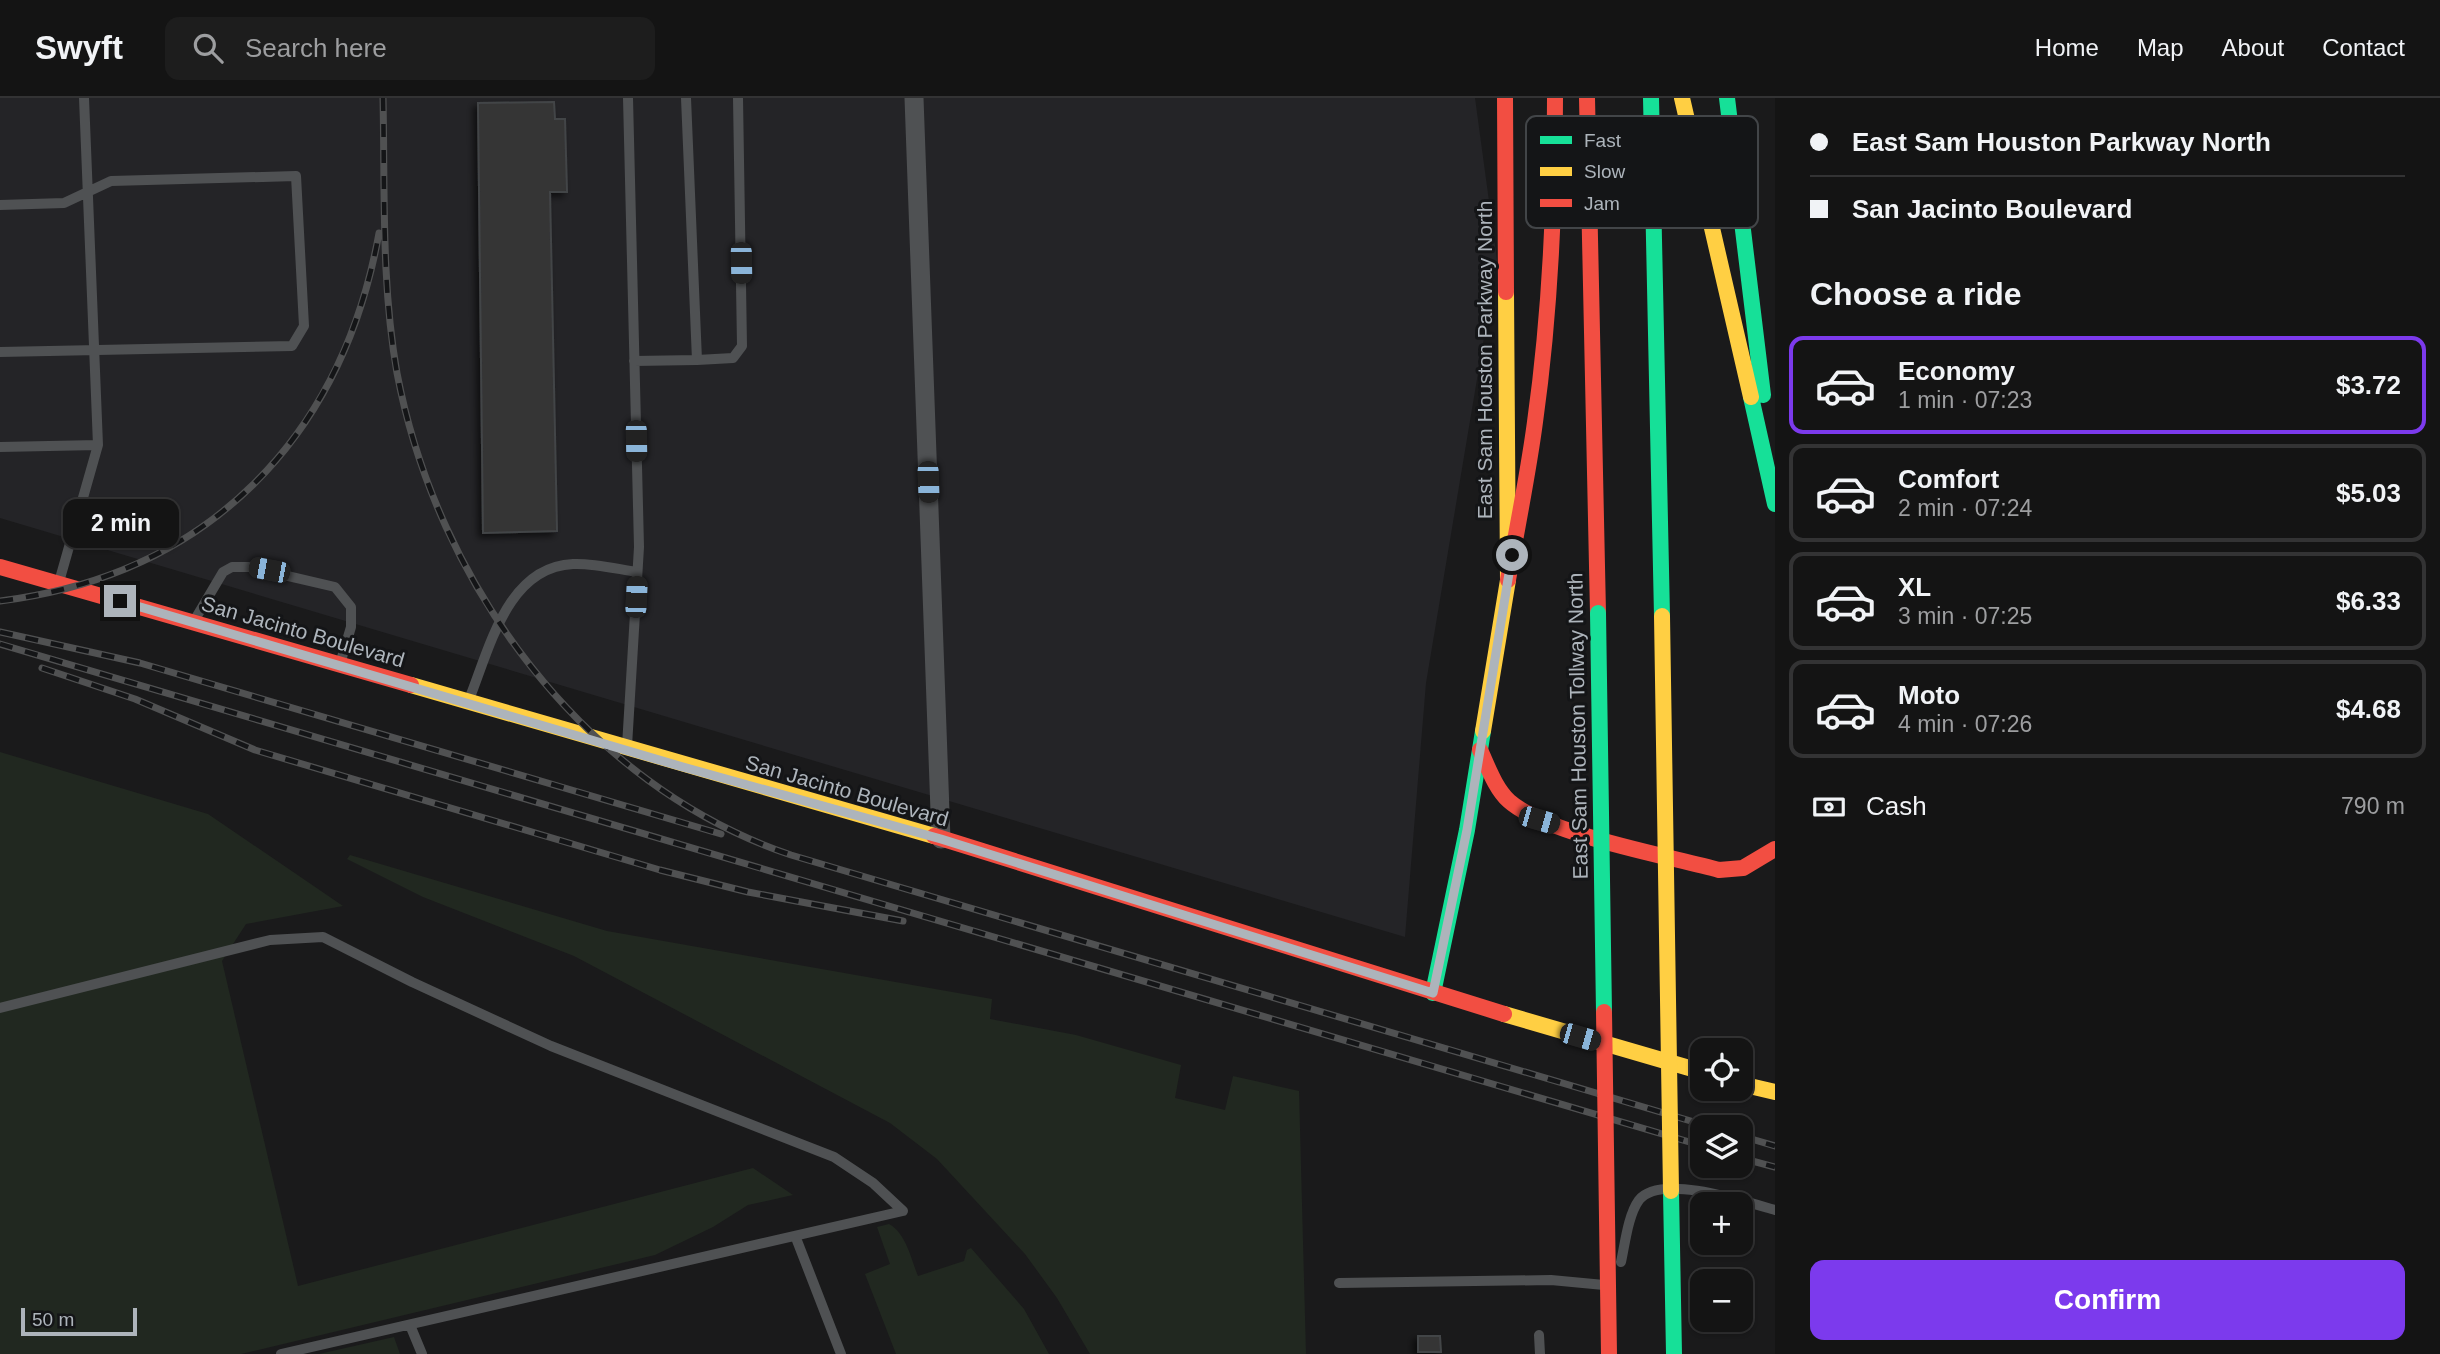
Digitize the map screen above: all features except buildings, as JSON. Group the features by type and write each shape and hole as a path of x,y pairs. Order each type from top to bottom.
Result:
{"main road":[{"name":"East Sam Houston Parkway North","path":"1433,993 1480,750 1508,580 1505,98"},
{"path":"1555,98 1555,116"},
{"name":"East Sam Houston Tollway North","path":"1587,98 1587,116"},
{"path":"1651,98 1651,116"},
{"path":"1682,98 1686,116"},
{"path":"1727,98 1729,116"},
{"path":"1508,580 1538,404 1552,228"},
{"name":"East Sam Houston Tollway North","path":"1590,228 1609,1354"},
{"path":"1654,228 1674,1354"},
{"path":"1712,228 1775,504"},
{"path":"1743,228 1775,490"},
{"name":"San Jacinto Boulevard","path":"0,568 941,839 1433,993 1690,1068"},
{"path":"1480,750 1494,782 1511,803 1539,820 1719,870 1744,868 1775,849"},
{"path":"1753,1087 1775,1092"}],"street":[{"path":"915,98 941,839"}],"lane":[{"path":"58,584 98,445 84,98"},
{"path":"626,750 637,572 628,98"},
{"path":"686,98 697,360"},
{"path":"634,361 733,358 742,346 738,98"},
{"path":"0,205 64,203 111,181 296,176 304,326 292,345 0,352"},
{"path":"0,447 98,445"},
{"path":"468,702 505,611 519,589 540,573 572,564 637,572"},
{"path":"194,622 223,572 232,567 249,567 335,587 351,607 351,628 340,664"},
{"path":"0,1008 270,940 323,937 412,982 551,1046 834,1157 873,1183 903,1211 796,1238 281,1354"},
{"path":"1596,1308 1611,1286 1639,1200 1652,1191 1696,1191 1775,1210"},
{"path":"796,1238 841,1354"},
{"path":"1339,1283 1550,1280 1611,1286"},
{"path":"410,1325 422,1354"},
{"path":"1539,1335 1540,1354"}],"shaded area":[{"path":"0,98 1475,98 1497,260 1426,683 1405,937 0,518"},
{"path":"0,752 208,814 343,906 246,924 222,961 298,1286 753,1168 793,1195 748,1205 713,1227 655,1255 241,1354 0,1354"},
{"path":"350,855 607,931 992,999 990,1019 1076,1035 1181,1065 1175,1098 1225,1110 1233,1076 1299,1091 1306,1354 1090,1354 1057,1298 1025,1254 937,1159 890,1123 574,956 423,897 347,859"},
{"path":"889,1224 904,1240 918,1276 964,1261 967,1250 971,1248 1024,1309 1049,1354 896,1354 865,1274 890,1264 877,1227"},
{"path":"394,1337 400,1354 319,1354"}],"railway":[{"path":"383,98 385,236 392,339 397,373 417,451 446,527 485,600 531,667 586,727 648,780 716,823 791,855 1690,1121"},
{"path":"0,601 75,586 142,561 202,527 254,484 298,432 334,373 361,306 379,233"},
{"path":"0,632 140,663 721,834"},
{"path":"0,644 1690,1142"},
{"path":"42,668 135,699 255,750 660,870 748,892 903,921"},
{"path":"1753,1140 1775,1146"},
{"path":"1753,1161 1775,1167"}],"traffic: fast":[{"path":"1651,98 1651,116"},
{"path":"1727,98 1729,116"},
{"path":"1654,228 1662,616"},
{"path":"1743,228 1763,395"},
{"path":"1751,397 1775,504"},
{"path":"1598,613 1604,1012"},
{"path":"1433,993 1467,830 1483,731"},
{"path":"1671,1191 1674,1354"}],"traffic: slow":[{"path":"1682,98 1686,116"},
{"path":"1712,228 1751,397"},
{"path":"1483,731 1508,580 1506,292"},
{"path":"1662,616 1671,1191"},
{"path":"411,685 934,836"},
{"path":"1504,1014 1690,1068"},
{"path":"1753,1087 1775,1092"}],"traffic: jam":[{"path":"1505,98 1506,292"},
{"path":"1555,98 1555,116"},
{"path":"1587,98 1587,116"},
{"path":"1508,580 1540,382 1553,228"},
{"path":"1590,228 1598,613"},
{"path":"0,567 411,685"},
{"path":"1480,750 1496,784 1509,801 1527,813 1578,834 1719,870 1743,868 1775,849"},
{"path":"934,836 1504,1014"},
{"path":"1604,1012 1609,1354"}],"route":[{"path":"120,601 683,767 941,839 1433,993 1467,830 1512,555"}]}
